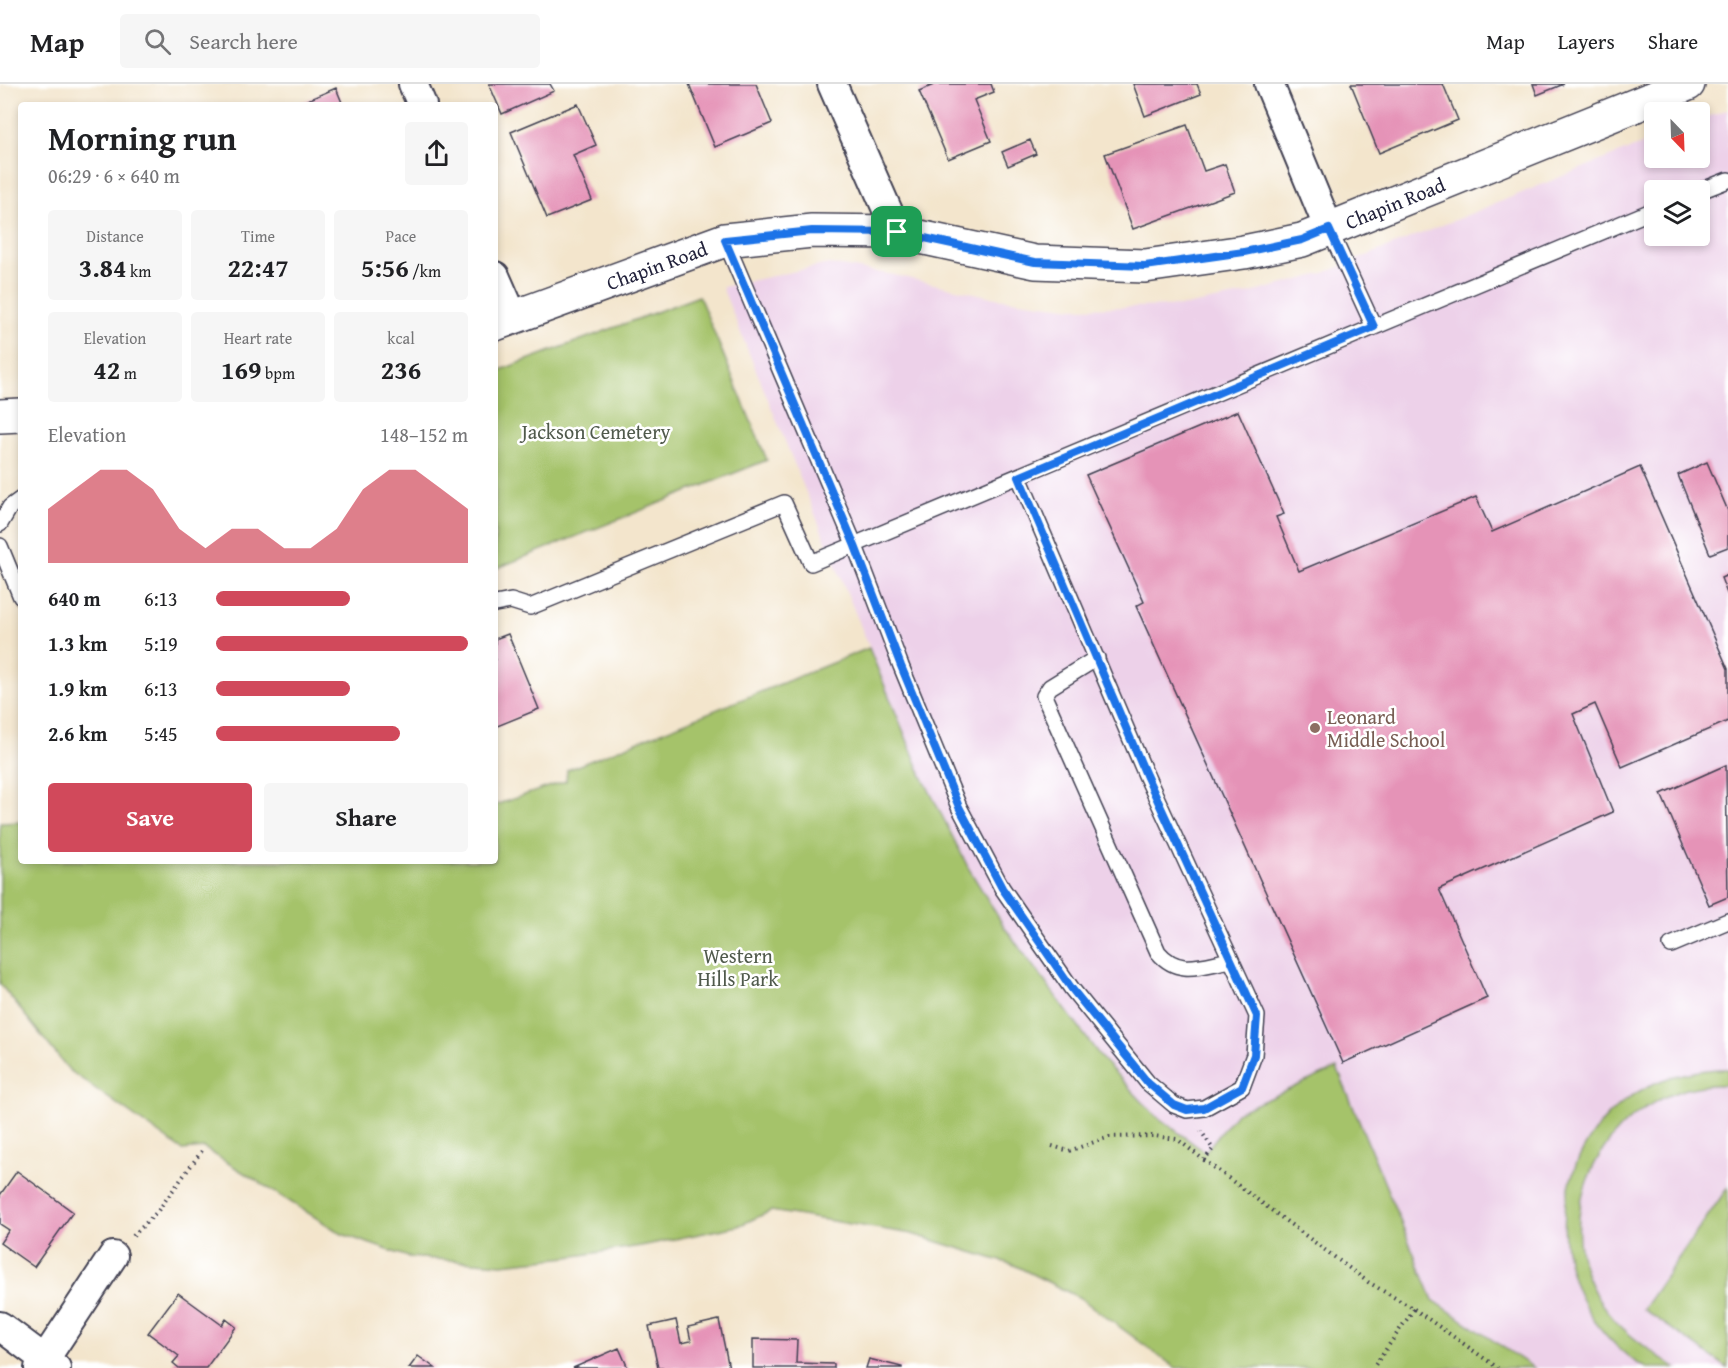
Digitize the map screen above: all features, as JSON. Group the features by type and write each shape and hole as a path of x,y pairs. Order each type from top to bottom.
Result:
{"street":[{"path":"413,84 421,102"},
{"path":"832,84 897,232"},
{"path":"1269,84 1329,229"},
{"name":"Chapin Road","path":"504,320 725,240 812,231 897,232 1035,262 1145,266 1244,252 1302,240 1688,84"},
{"path":"498,291 504,320"},
{"path":"0,416 18,415"},
{"path":"0,1326 46,1365 113,1256"}],"lane":[{"path":"1710,187 1728,180"},
{"path":"498,603 511,601 530,608 784,503 811,563 1644,214"},
{"path":"1329,229 1374,327"},
{"path":"725,240 855,546 959,807 1002,888 1072,989 1148,1083 1174,1105 1187,1110 1204,1108 1242,1087 1254,1055 1257,1016 1146,775 1019,477"},
{"path":"0,524 10,507 18,501"},
{"path":"0,546 18,590"},
{"path":"1097,658 1050,687 1044,696 1129,888 1158,952 1167,962 1181,969 1231,960"},
{"path":"1671,945 1728,921"}],"path":[{"path":"1187,1110 1213,1149 1204,1160"},
{"path":"1052,1146 1069,1151 1109,1137 1154,1136 1177,1139 1359,1276 1414,1309 1498,1368"},
{"path":"157,1212 204,1148"},
{"path":"1373,1368 1414,1309"}],"shaded area":[{"name":"Leonard Middle School","path":"1728,109 1728,1368 1533,1368 1433,1300 1337,1068 1236,1113 1205,1153 1155,1115 1103,1060 1005,928 969,869 922,776 722,287 829,264 894,275 996,298 1074,308 1185,306 1251,293 1322,274 1644,143 1644,168 1710,168 1710,116"}],"green space":[{"name":"Jackson Cemetery","path":"699,296 767,460 498,568 498,371"},
{"name":"Western Hills Park","path":"869,648 922,776 969,869 1005,928 1103,1060 1155,1115 1205,1152 1236,1113 1337,1068 1433,1300 1534,1368 1176,1368 1080,1298 1014,1265 912,1234 771,1211 738,1226 641,1246 568,1257 502,1264 408,1257 342,1234 204,1148 182,1150 69,1070 0,984 0,823 18,822 18,864 498,864 498,804 566,781 567,770"},
{"path":"1728,1069 1728,1085 1689,1089 1655,1102 1625,1124 1602,1152 1586,1185 1579,1221 1582,1258 1596,1295 1621,1327 1676,1368 1648,1368 1631,1358 1605,1334 1584,1304 1570,1270 1565,1235 1566,1200 1576,1166 1592,1135 1616,1108 1647,1087 1664,1079 1690,1072"},
{"path":"1728,1187 1728,1368 1643,1309"}],"building":[{"path":"489,84 550,84 554,91 502,114"},
{"path":"689,84 756,84 772,123 715,147"},
{"path":"936,84 991,84 994,92 974,100 991,141 948,159 919,91"},
{"path":"1133,84 1197,84 1201,94 1145,116"},
{"path":"1351,84 1443,84 1458,120 1379,153"},
{"path":"1533,84 1564,84 1537,95"},
{"path":"336,88 342,102 303,102"},
{"path":"578,104 596,145 573,155 592,200 547,218 511,132"},
{"path":"1187,125 1204,171 1225,164 1235,192 1133,229 1105,154"},
{"path":"1030,140 1036,154 1008,166 1002,152"},
{"path":"1238,411 1284,514 1276,517 1299,571 1476,497 1492,532 1640,467 1728,669 1728,721 1622,767 1595,704 1573,714 1613,812 1439,889 1487,998 1343,1063 1136,606 1144,602 1086,475"},
{"path":"1707,462 1728,511 1728,547 1710,554 1678,475"},
{"path":"1728,575 1728,596 1721,578"},
{"path":"508,634 539,709 498,726 498,638"},
{"path":"1726,765 1728,897 1709,905 1661,794"},
{"path":"17,1171 73,1212 34,1267 0,1243 9,1230 0,1224 0,1195"},
{"path":"178,1293 222,1325 226,1319 236,1327 206,1368 179,1368 173,1363 179,1356 148,1333"},
{"path":"676,1320 681,1343 691,1341 688,1327 719,1320 729,1368 658,1368 649,1326"},
{"path":"753,1339 797,1340 796,1363 834,1364 834,1368 753,1368"},
{"path":"619,1348 628,1368 573,1368"},
{"path":"418,1356 435,1368 409,1368"},
{"path":"869,1359 902,1367 902,1368 866,1368"}],"place":[{"name":"Leonard Middle School","path":"1315,728"}],"route":[{"path":"1329,229 1374,327 1019,477 1146,775 1257,1016 1254,1055 1242,1087 1204,1108 1187,1110 1174,1105 1148,1083 1072,989 1002,888 959,807 855,546 725,240 812,231 897,232 1035,262 1145,266 1244,252 1302,240 1329,229"}]}
